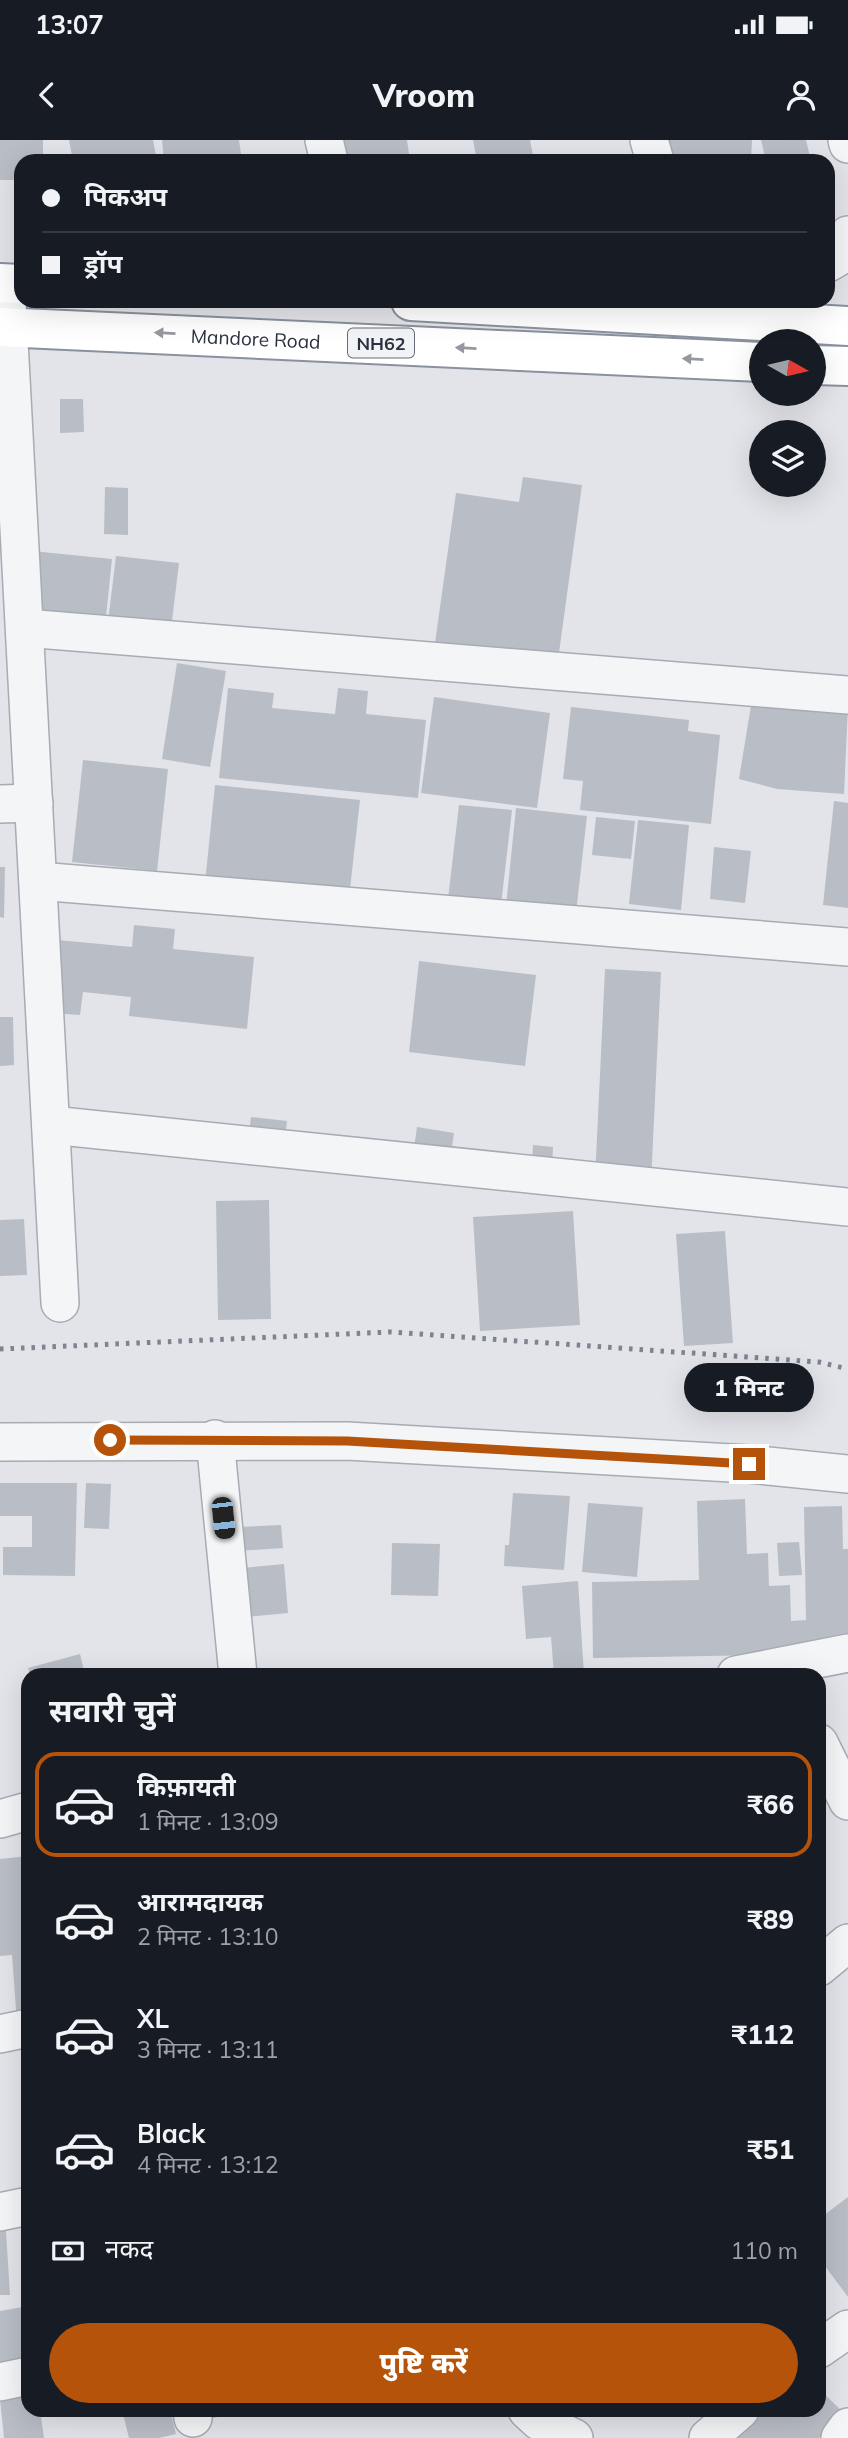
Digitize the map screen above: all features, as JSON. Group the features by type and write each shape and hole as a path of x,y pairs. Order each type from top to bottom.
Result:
{"highway":[{"name":"NH62","path":"619,308 801,313 848,326"},
{"name":"Mandore Road","path":"5,327 749,361"},
{"path":"826,365 848,366"}],"street":[{"path":"835,259 841,256 848,235"},
{"path":"9,284 5,327 25,628 17,804 38,881 60,1303"},
{"path":"25,628 848,695"},
{"path":"38,881 848,947"},
{"path":"51,1125 848,1207"},
{"path":"0,1442 215,1439 347,1441 749,1464 848,1474"},
{"path":"215,1439 237,1668"},
{"path":"791,1668 848,1653"},
{"path":"826,1757 848,1801"},
{"path":"0,1819 21,1813"},
{"path":"826,1961 848,1943"},
{"path":"0,2035 21,2030"},
{"path":"0,2212 21,2208"},
{"path":"826,2344 848,2329"},
{"path":"0,2382 21,2378"},
{"path":"535,2417 574,2438"},
{"path":"708,2438 732,2417"},
{"path":"840,2438 848,2427"}],"building":[{"path":"0,140 43,140 43,154 14,154 14,180 0,180"},
{"path":"69,140 153,140 156,154 72,154"},
{"path":"162,140 239,140 241,154 163,154"},
{"path":"337,140 407,140 409,154 339,154"},
{"path":"473,140 530,140 533,154 476,154"},
{"path":"659,140 752,140 751,154 662,154"},
{"path":"761,140 806,140 809,154 764,154"},
{"path":"60,399 83,399 84,432 60,433"},
{"path":"523,477 582,485 558,660 435,643 456,493 519,502"},
{"path":"105,487 128,488 128,535 104,534"},
{"path":"32,551 112,559 105,626 25,617"},
{"path":"116,556 179,563 171,629 108,622"},
{"path":"177,663 226,671 210,767 162,759"},
{"path":"228,688 274,693 272,708 335,714 338,688 368,691 366,714 426,720 418,798 219,778"},
{"path":"753,693 848,707 844,794 777,789 739,779"},
{"path":"434,697 550,713 537,808 421,793"},
{"path":"571,707 689,720 688,731 720,735 711,824 580,810 583,781 563,779"},
{"path":"83,760 168,769 157,871 72,862"},
{"path":"215,785 360,800 349,898 205,883"},
{"path":"834,801 848,803 848,908 823,905"},
{"path":"459,805 512,810 501,905 448,899"},
{"path":"516,808 587,816 576,913 506,906"},
{"path":"596,817 635,821 631,859 592,855"},
{"path":"638,820 689,825 681,910 629,904"},
{"path":"714,847 751,851 745,903 710,899"},
{"path":"0,867 5,867 4,918 0,917"},
{"path":"134,925 175,929 173,949 254,957 247,1029 129,1016 131,997 83,992 80,1015 51,1013 58,940 132,947"},
{"path":"419,961 536,975 525,1066 409,1052"},
{"path":"605,969 661,972 651,1183 595,1180"},
{"path":"0,1017 13,1017 14,1065 0,1066"},
{"path":"251,1117 287,1121 284,1146 248,1142"},
{"path":"417,1127 454,1133 450,1160 413,1155"},
{"path":"533,1145 553,1147 552,1168 532,1166"},
{"path":"269,1200 271,1319 218,1320 216,1201"},
{"path":"573,1211 580,1325 480,1331 473,1217"},
{"path":"24,1219 27,1275 0,1276 0,1220"},
{"path":"725,1231 733,1343 684,1346 676,1234"},
{"path":"0,1483 77,1483 75,1576 3,1575 3,1547 32,1547 32,1516 0,1516"},
{"path":"86,1483 111,1484 109,1529 84,1528"},
{"path":"513,1493 570,1496 564,1570 504,1566 505,1545 509,1545"},
{"path":"745,1499 747,1554 768,1553 769,1586 790,1585 791,1621 806,1620 804,1507 842,1506 843,1549 848,1549 848,1637 823,1638 824,1654 593,1658 592,1582 699,1580 697,1501"},
{"path":"588,1503 643,1507 637,1577 582,1572"},
{"path":"281,1525 283,1548 239,1551 238,1527"},
{"path":"799,1542 802,1575 779,1576 777,1543"},
{"path":"392,1543 440,1544 438,1596 391,1595"},
{"path":"284,1564 288,1613 235,1618 231,1569"},
{"path":"578,1581 584,1668 553,1668 551,1637 526,1639 522,1586"},
{"path":"80,1654 83,1668 28,1668"},
{"path":"21,1857 21,2023 17,2023 12,1955 0,1956 0,1859"},
{"path":"848,2197 848,2297 826,2267 826,2214"},
{"path":"0,2231 6,2231 10,2295 0,2295"},
{"path":"21,2307 21,2370 0,2374 0,2311"},
{"path":"21,2395 21,2417 41,2417 44,2438 4,2438 0,2399"},
{"path":"826,2396 843,2412 819,2438 735,2438 755,2417 826,2417"},
{"path":"124,2417 172,2417 176,2434 159,2438 129,2438"}],"railway":[{"path":"0,1349 390,1332 819,1362 848,1369"}],"route":[{"path":"110,1440 347,1441 749,1464"}]}
